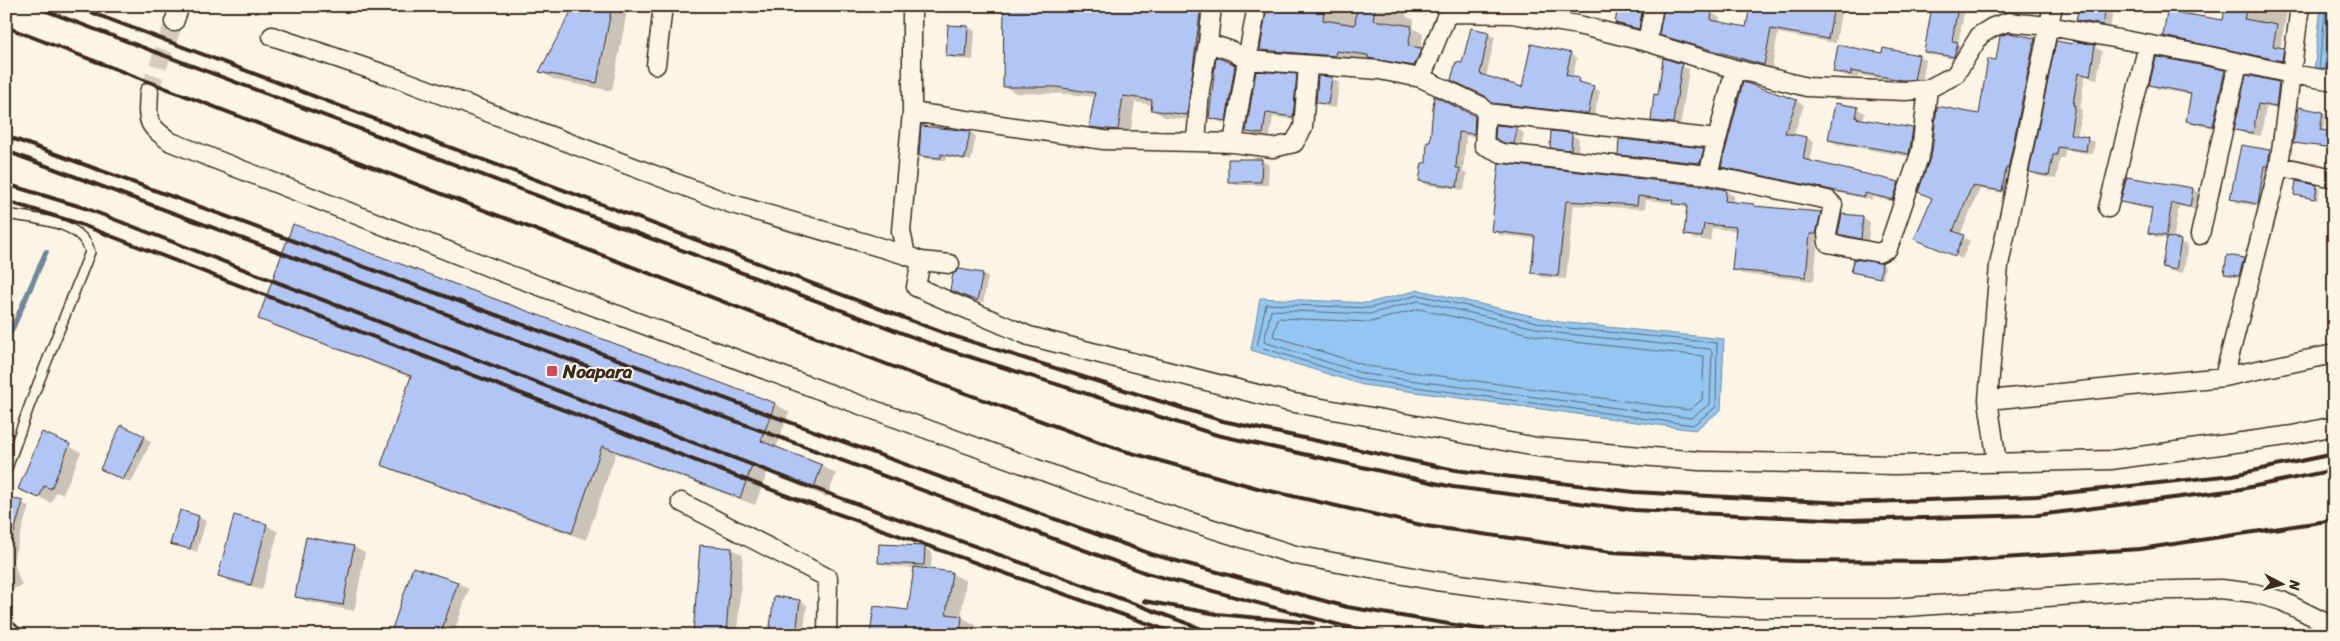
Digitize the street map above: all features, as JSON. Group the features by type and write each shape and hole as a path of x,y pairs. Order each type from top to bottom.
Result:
{"street":[{"path":"656,66 663,6"},
{"path":"912,6 912,112 901,231 913,258 916,286 1029,336 1290,402 1547,448 1699,461 1894,465 2111,460 2293,434 2334,426"},
{"path":"1196,142 1200,90 1212,6"},
{"path":"1233,143 1257,6"},
{"path":"1647,42 1654,6"},
{"path":"1997,463 1988,400 1998,265 2053,6"},
{"path":"2224,376 2279,166 2300,6"},
{"path":"1421,78 1446,17 1453,10 1512,14 1578,25 1647,42 1736,69 1807,87 1905,91 1928,89 1955,75 1980,34 2008,22 2049,26 2334,81"},
{"path":"272,36 405,81 728,203 913,258 950,264"},
{"path":"1208,43 1232,51 1247,60 1379,70 1421,78 1481,106 1486,113 1484,145 1501,153 1708,174 1828,200 1833,205 1826,233 1828,243 1879,253 1888,248 1921,151 1928,89"},
{"path":"2108,208 2148,45"},
{"path":"2200,235 2238,62"},
{"path":"912,112 1104,140 1233,143 1273,148 1294,143 1303,128 1308,66"},
{"path":"1708,174 1736,69"},
{"path":"149,92 147,114 150,125 171,142 499,271 872,410 1128,502 1295,555 1436,582 1595,601 1759,608 1893,608 2131,591 2221,589 2254,593 2282,601 2334,627"},
{"path":"1486,113 1717,139"},
{"path":"2279,166 2334,178"},
{"path":"1988,400 2224,376 2334,354"},
{"path":"681,502 828,578 827,635"}],"lane":[{"path":"6,214 70,228 83,237 88,243 90,252 30,404 6,471"},
{"path":"6,624 19,635"}],"water":[{"path":"2321,6 2334,6 2334,82 2313,80"},
{"path":"1419,290 1559,322 1724,339 1721,410 1695,430 1363,385 1251,350 1260,298 1368,303"}],"building":[{"path":"574,6 612,6 597,83 539,72"},
{"path":"1004,6 1201,6 1187,115 1151,110 1152,100 1123,96 1118,130 1089,127 1095,93 1056,87 1003,87"},
{"path":"1267,6 1287,6 1286,8 1324,12 1323,20 1355,25 1357,6 1375,8 1373,20 1412,26 1408,46 1422,48 1414,66 1368,58 1368,55 1336,51 1335,56 1260,50"},
{"path":"1618,6 1643,6 1639,29 1615,23"},
{"path":"1664,6 1680,6 1712,12 1711,20 1746,27 1750,6 1834,6 1828,39 1771,29 1764,65 1659,35"},
{"path":"1932,6 1958,6 1952,41 1958,42 1954,57 1924,52"},
{"path":"2079,6 2106,6 2103,25 2076,20"},
{"path":"2225,6 2247,6 2244,19 2277,25 2273,46 2284,48 2282,61 2163,36 2167,11 2223,20"},
{"path":"948,25 968,26 966,57 946,56"},
{"path":"1471,28 1489,32 1480,74 1522,87 1531,44 1571,53 1566,75 1579,78 1578,82 1594,86 1588,114 1492,103 1485,96 1451,80 1456,62 1462,63"},
{"path":"2009,33 2035,38 2008,169 2006,168 2002,191 1972,186 1953,231 1964,235 1955,256 1914,239 1932,198 1918,192 1932,152 1937,106 1979,114 1988,59 1996,60 2000,36"},
{"path":"2056,41 2072,44 2073,41 2095,45 2090,76 2078,73 2070,134 2088,137 2086,151 2058,147 2057,155 2053,155 2049,176 2029,172"},
{"path":"1838,45 1882,53 1883,48 1919,55 1914,80 1902,80 1851,71 1851,75 1833,72"},
{"path":"1216,57 1235,65 1226,121 1209,118"},
{"path":"1663,58 1682,64 1673,123 1651,121 1654,94 1658,95"},
{"path":"2156,58 2225,70 2213,126 2186,121 2191,93 2149,85"},
{"path":"1256,71 1297,74 1293,117 1266,113 1263,134 1246,132"},
{"path":"2246,75 2279,82 2276,107 2258,104 2253,133 2234,130"},
{"path":"1318,76 1332,77 1328,104 1316,103"},
{"path":"1743,82 1797,100 1785,133 1807,137 1803,159 1899,182 1893,200 1865,193 1865,197 1721,167"},
{"path":"1434,96 1475,116 1474,134 1459,132 1456,168 1460,168 1457,187 1419,181 1422,163 1426,163 1427,142 1430,142"},
{"path":"1835,103 1858,107 1856,118 1913,128 1909,154 1828,140"},
{"path":"2299,107 2323,112 2320,130 2334,132 2334,148 2293,143"},
{"path":"1496,125 1517,127 1514,144 1504,143 1495,138"},
{"path":"921,126 970,131 965,159 941,154 941,158 919,156"},
{"path":"1551,131 1572,133 1571,150 1550,148"},
{"path":"1619,139 1704,148 1700,163 1618,155"},
{"path":"2241,145 2270,150 2268,166 2264,166 2258,204 2230,199"},
{"path":"1228,159 1262,159 1261,182 1228,182"},
{"path":"1499,163 1706,186 1726,190 1725,201 1754,204 1754,206 1821,212 1816,234 1810,234 1806,277 1732,270 1736,227 1704,224 1702,237 1684,235 1687,205 1672,204 1673,200 1638,196 1637,205 1566,201 1558,276 1531,273 1535,236 1491,231"},
{"path":"2127,177 2193,188 2190,207 2172,203 2166,236 2148,233 2152,208 2120,202"},
{"path":"2296,181 2317,185 2315,199 2294,195"},
{"path":"1842,214 1863,216 1861,239 1838,234"},
{"name":"Noapara","path":"293,224 775,403 761,441 822,465 813,490 752,466 740,498 602,446 572,533 381,465 411,376 258,319"},
{"path":"2167,237 2181,240 2176,270 2162,267"},
{"path":"2227,255 2244,258 2239,276 2224,274"},
{"path":"1854,259 1882,263 1880,278 1851,272"},
{"path":"959,269 983,273 977,301 950,290 953,274"},
{"path":"121,425 145,436 123,480 100,469"},
{"path":"42,432 70,444 51,489 44,486 39,498 18,489"},
{"path":"6,497 23,501 11,543 6,542"},
{"path":"180,510 199,516 190,549 170,544"},
{"path":"234,515 267,524 251,585 218,576"},
{"path":"306,537 354,546 343,605 295,597"},
{"path":"879,544 925,546 924,565 878,563"},
{"path":"700,545 732,548 726,635 693,635"},
{"path":"413,567 458,582 440,635 390,635"},
{"path":"914,567 952,572 946,614 962,616 960,635 870,635 874,606 908,610"},
{"path":"774,596 800,600 796,635 769,635"}],"waterway":[{"path":"6,343 46,252"}],"tunnel":[{"path":"149,92 174,22"}],"railway":[{"path":"33,6 942,348 1217,435 1453,487 1634,510 1847,520 2038,515 2236,490 2334,470"},
{"path":"74,6 944,333 1223,421 1455,470 1634,492 1844,503 2037,496 2233,475 2334,454"},
{"path":"6,27 907,372 1121,450 1261,489 1426,526 1611,552 1794,561 1942,562 2140,549 2334,520"},
{"path":"6,136 1151,554 1347,607 1515,635"},
{"path":"6,151 1146,573 1343,626 1398,635"},
{"path":"6,184 85,208 800,483 1217,635"},
{"path":"6,201 77,223 793,498 1180,635"},
{"path":"1144,601 1217,614 1313,623"}],"place":[{"name":"Noapara","path":"552,371"}]}
